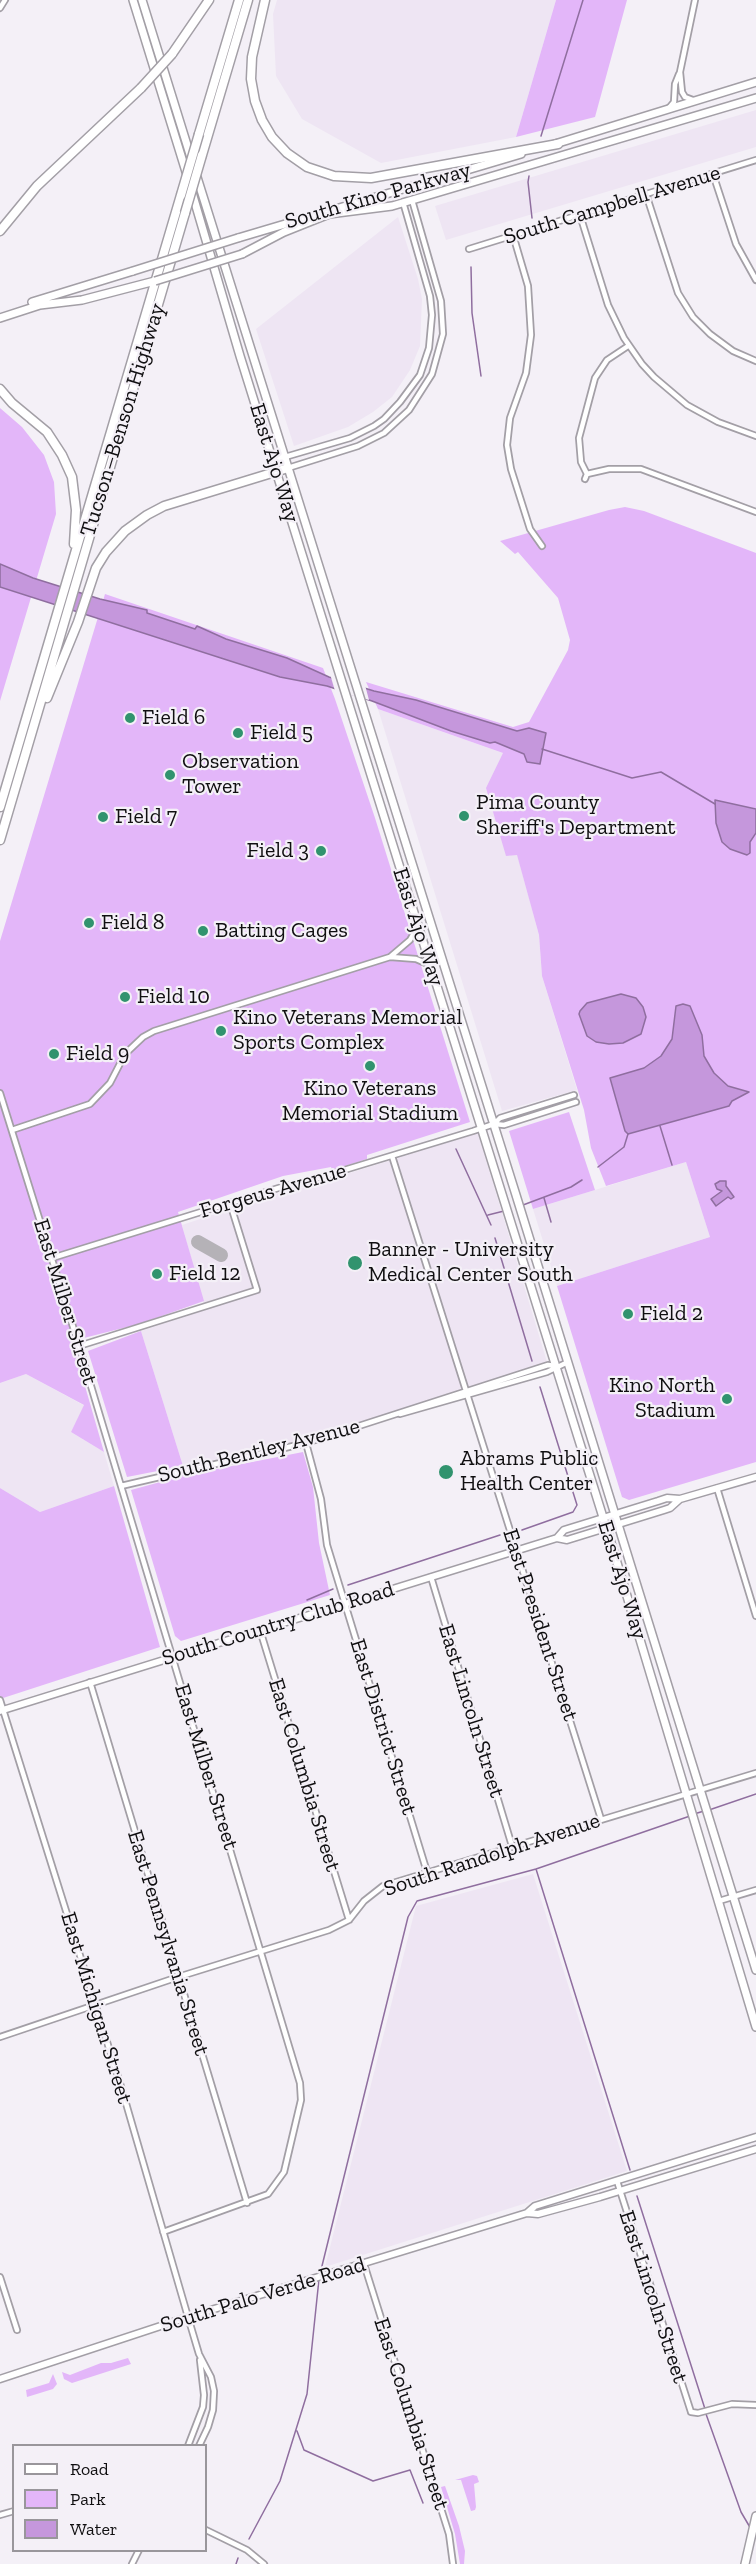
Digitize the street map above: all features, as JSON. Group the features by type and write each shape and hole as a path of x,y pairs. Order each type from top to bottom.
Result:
{"highway":[{"path":"0,231 37,186 141,88 172,54 209,0"},
{"name":"Tucson–Benson Highway","path":"70,585 73,559 239,0"},
{"name":"Tucson–Benson Highway","path":"0,807 248,0"},
{"path":"266,0 252,57 251,84 255,101 272,137 287,153 307,167 334,177 371,178 558,144"},
{"path":"0,389 52,439 69,470 76,510 73,559"},
{"path":"274,460 285,457"},
{"path":"27,749 78,622 96,568 112,544 147,514 164,506 288,468"},
{"name":"Tucson–Benson Highway","path":"0,840 27,749 61,612"}],"main road":[{"name":"East Ajo Way","path":"133,0 340,678 603,1518 756,2026"},
{"name":"East Ajo Way","path":"142,0 522,1212 756,1970"},
{"name":"South Kino Parkway","path":"0,313 238,238 558,144 756,82"},
{"name":"South Kino Parkway","path":"0,318 40,305 82,300 125,290 242,254 284,232 329,214 392,206 756,98"},
{"path":"608,128 611,141"},
{"path":"408,187 412,200"},
{"path":"399,189 403,202"},
{"path":"320,611 332,608"},
{"path":"388,832 401,828"},
{"name":"South Country Club Road","path":"557,1538 564,1530 667,1498 680,1499 756,1477"},
{"name":"South Country Club Road","path":"2,1710 517,1550 557,1538 567,1540 619,1524 670,1508 680,1499"},
{"path":"645,1659 659,1655"},
{"name":"South Palo Verde Road","path":"527,2213 535,2206 756,2138"},
{"name":"South Palo Verde Road","path":"0,2379 527,2213 538,2214 620,2191 756,2148"},
{"path":"745,2564 755,2518"}],"street":[{"path":"0,8 5,0"},
{"path":"668,109 674,102 675,84 680,72 695,0"},
{"path":"680,72 685,97 697,100"},
{"name":"South Campbell Avenue","path":"469,249 756,160"},
{"path":"713,174 733,237 756,280"},
{"path":"646,194 678,293 693,317 710,334 733,351 756,361"},
{"path":"288,468 358,446 384,433 409,410 432,374 440,350 442,309 412,200"},
{"path":"285,457 350,438 374,426 400,402 420,375 429,348 432,315 430,296 403,202"},
{"path":"580,215 608,305 628,346 654,377 687,405 718,422 756,436"},
{"path":"513,235 528,286 531,335 526,373 510,418 507,445 511,469 530,529 542,546"},
{"path":"628,346 606,360 595,378 579,438 581,462 586,476 617,468 641,469 756,512"},
{"path":"390,957 410,940 418,926"},
{"path":"12,1130 90,1104 110,1083 125,1054 138,1041 154,1031 390,957 416,959 430,964"},
{"name":"East Milber Street","path":"0,1093 79,1346 300,2083 302,2100 284,2172 268,2194 163,2232"},
{"name":"Forgeus Avenue","path":"494,1124 501,1118 574,1095"},
{"name":"Forgeus Avenue","path":"52,1258 494,1124 504,1125 576,1102"},
{"name":"East President Street","path":"392,1156 601,1819"},
{"path":"79,1346 257,1290 230,1203"},
{"name":"South Bentley Avenue","path":"121,1486 306,1443 466,1394 548,1365 556,1366 568,1362"},
{"name":"East District Street","path":"306,1443 319,1489 327,1545 427,1872"},
{"path":"717,1488 756,1616"},
{"name":"East Lincoln Street","path":"431,1577 512,1846"},
{"name":"East Columbia Street","path":"260,1630 349,1920"},
{"name":"East Pennsylvania Street","path":"90,1683 248,2203"},
{"name":"East Michigan Street","path":"0,1700 96,2004 199,2354"},
{"name":"South Randolph Avenue","path":"0,2037 261,1950 329,1930 349,1920 364,1901 383,1886 756,1773"},
{"path":"719,1901 756,1890"},
{"name":"East Lincoln Street","path":"617,2181 690,2414 732,2404 756,2405"},
{"name":"East Columbia Street","path":"364,2264 449,2534 453,2564"},
{"path":"0,2277 16,2330"},
{"path":"188,2444 204,2395 199,2354"},
{"path":"199,2354 211,2377 214,2391 213,2410 200,2444"},
{"path":"202,2407 213,2410"},
{"path":"207,2530 248,2550 264,2564"}],"shaded area":[{"path":"277,0 556,0 516,137 381,163 302,119 276,76 273,14"},
{"path":"756,110 756,147 446,240 435,206"},
{"path":"398,217 422,299 420,346 410,370 392,397 373,412 348,427 294,446 256,329"},
{"path":"378,709 503,753 506,856 517,854 539,935 542,976 577,1090 502,1111"},
{"name":"Banner - University Medical Center South","path":"478,1133 547,1362 302,1442 183,1466 141,1331 205,1310 182,1225"},
{"path":"686,1162 710,1237 557,1286 533,1209"},
{"path":"26,1374 85,1406 71,1432 104,1452 114,1486 40,1512 0,1488 0,1383"},
{"path":"533,1874 627,2171 325,2267 416,1906"}],"green space":[{"path":"556,0 627,0 595,117 516,137"},
{"path":"0,408 22,427 44,455 54,482 56,514 0,701"},
{"path":"625,507 644,511 756,553 756,1462 629,1500 622,1497 557,1286 710,1237 686,1162 606,1186 591,1148 584,1110 542,976 539,935 517,855 506,856 486,788 503,753 378,709 366,682 513,727 529,722 568,650 570,640 558,598 518,552 515,554 500,541"},
{"name":"Kino Veterans Memorial Sports Complex","path":"105,594 323,668 375,818 470,1122 367,1155 367,1159 332,1170 331,1167 283,1176 178,1212 204,1301 139,1324 72,1341 104,1452 71,1432 84,1405 26,1374 0,1383 0,941"},
{"path":"569,1112 595,1190 533,1209 509,1131"},
{"path":"141,1331 183,1466 127,1477 88,1351"},
{"path":"303,1452 313,1487 319,1543 330,1595 181,1641 175,1636 131,1490 186,1475"},
{"path":"114,1486 160,1647 0,1699 0,1488 40,1512"},
{"path":"128,2358 131,2364 72,2383 64,2379 62,2372 70,2375 101,2363 111,2363"},
{"path":"53,2374 57,2384 53,2389 27,2397 26,2390 49,2383"},
{"path":"477,2476 479,2482 474,2484 476,2507 471,2511 461,2480 455,2480"},
{"path":"445,2486 459,2526 465,2551 464,2564 460,2564 455,2534 441,2487"}],"water":[{"path":"0,564 33,578 100,599 147,610 147,613 195,629 197,626 226,639 287,658 329,677 374,691 416,700 517,731 529,728 546,733 540,764 527,762 524,754 495,742 490,743 451,731 327,686 280,677 0,587"},
{"path":"715,800 756,809 756,833 750,842 750,853 747,855 730,849 722,842 716,823"},
{"path":"621,994 636,998 643,1007 646,1017 641,1034 623,1043 596,1042 587,1036 580,1011 587,1003"},
{"path":"683,1004 690,1006 702,1035 704,1056 714,1073 728,1086 749,1092 732,1101 729,1106 628,1134 625,1131 610,1078 644,1068 661,1056 672,1039 676,1006"},
{"path":"726,1181 726,1186 734,1197 731,1199 728,1197 716,1206 711,1199 722,1191 717,1189 715,1184"}],"pier":[{"path":"330,674 365,685 369,700 335,691"}],"waterway":[{"path":"541,136 583,0"},
{"path":"529,176 532,218"},
{"path":"471,267 472,313 481,376"},
{"path":"542,749 632,778 661,772 715,804"},
{"path":"660,1126 672,1165"},
{"path":"598,1167 624,1147 628,1134"},
{"path":"456,1149 491,1225"},
{"path":"523,1205 571,1187 582,1180"},
{"path":"544,1198 551,1222"},
{"path":"488,1215 504,1211"},
{"path":"495,1238 532,1361"},
{"path":"522,1530 573,1512 577,1505 540,1387"},
{"path":"348,1585 500,1535"},
{"path":"307,1600 333,1589"},
{"path":"709,1810 756,1794"},
{"path":"694,1814 704,1811"},
{"path":"630,2170 536,1869 690,1816"},
{"path":"320,2274 408,1917 417,1901 536,1869"},
{"path":"637,2196 705,2409"},
{"path":"249,2539 280,2481 307,2394 319,2279"},
{"path":"706,2414 741,2512 751,2529"},
{"path":"297,2431 304,2450 373,2481 410,2470 423,2503"},
{"path":"236,2564 238,2558"}],"taxiway":[{"path":"198,1242 221,1255"}],"place":[{"name":"Field 6","path":"130,718"},
{"name":"Field 5","path":"238,733"},
{"name":"Observation Tower","path":"170,775"},
{"name":"Pima County Sheriff's Department","path":"464,816"},
{"name":"Field 7","path":"103,817"},
{"name":"Field 3","path":"321,851"},
{"name":"Field 8","path":"89,923"},
{"name":"Batting Cages","path":"203,931"},
{"name":"Field 10","path":"125,997"},
{"name":"Kino Veterans Memorial Sports Complex","path":"221,1031"},
{"name":"Field 9","path":"54,1054"},
{"name":"Kino Veterans Memorial Stadium","path":"370,1066"},
{"name":"Banner - University Medical Center South","path":"355,1263"},
{"name":"Field 12","path":"157,1274"},
{"name":"Field 2","path":"628,1314"},
{"name":"Kino North Stadium","path":"727,1399"},
{"name":"Abrams Public Health Center","path":"446,1472"}]}
